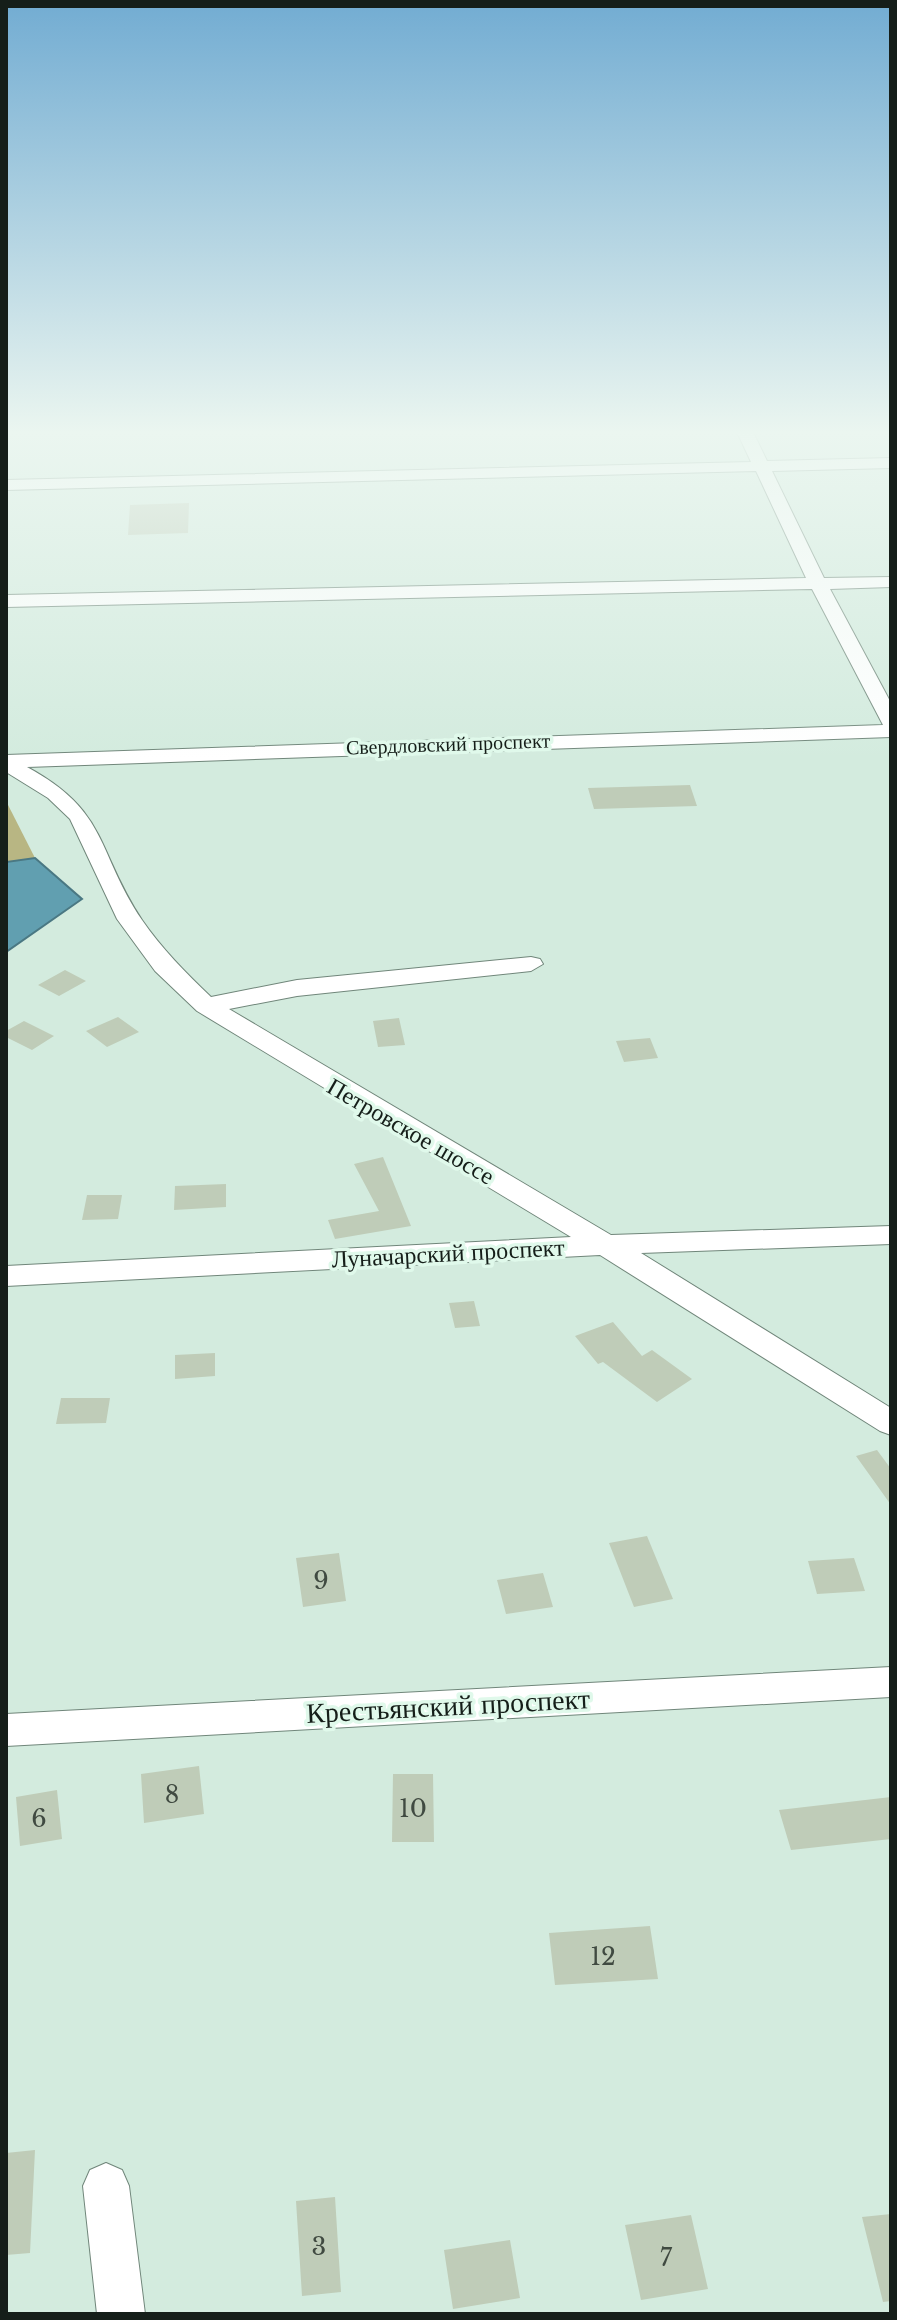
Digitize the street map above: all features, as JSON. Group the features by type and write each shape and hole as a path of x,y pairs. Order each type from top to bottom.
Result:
{"street":[{"path":"798,542 891,722"},
{"path":"6,601 891,582"},
{"name":"Свердловский проспект","path":"6,762 891,731"},
{"name":"Петровское шоссе","path":"6,762 71,806 80,817 129,919 164,966 206,1006 344,1092 606,1245 891,1423"},
{"path":"206,1006 297,988 531,964"},
{"name":"Луначарский проспект","path":"6,1276 606,1245 891,1235"},
{"name":"Крестьянский проспект","path":"6,1730 891,1682"},
{"path":"106,2186 121,2314"}],"shaded area":[{"path":"6,801 35,858 6,862"}],"water":[{"path":"35,858 82,899 6,952 6,862"}],"building":[{"path":"690,785 697,806 594,809 588,788"},
{"path":"65,970 86,981 59,996 38,985"},
{"path":"118,1017 139,1032 107,1047 86,1031"},
{"path":"399,1018 405,1045 378,1047 373,1021"},
{"path":"24,1021 54,1036 32,1050 6,1037 6,1031"},
{"path":"650,1038 658,1058 624,1062 616,1041"},
{"path":"383,1157 411,1226 335,1239 328,1220 379,1211 354,1164"},
{"path":"226,1184 226,1207 174,1210 175,1186"},
{"path":"87,1195 122,1195 118,1219 82,1220"},
{"path":"474,1301 480,1326 455,1328 449,1303"},
{"path":"613,1322 642,1356 652,1350 692,1379 657,1402 603,1362 598,1364 575,1336"},
{"path":"215,1353 215,1376 175,1379 175,1355"},
{"path":"61,1398 110,1398 106,1423 56,1424"},
{"path":"877,1450 891,1469 891,1505 856,1456"},
{"path":"647,1536 673,1599 634,1607 609,1543"},
{"path":"339,1553 346,1601 303,1607 296,1558"},
{"path":"854,1558 865,1591 817,1594 808,1561"},
{"path":"543,1573 553,1607 506,1614 497,1580"},
{"path":"199,1766 204,1814 144,1823 141,1774"},
{"path":"393,1774 433,1774 434,1842 392,1842"},
{"path":"57,1790 62,1839 20,1846 16,1797"},
{"path":"891,1797 891,1839 791,1850 779,1810"},
{"path":"650,1926 658,1979 555,1985 549,1933"},
{"path":"35,2150 30,2253 6,2255 6,2153"},
{"path":"335,2197 341,2292 302,2296 296,2201"},
{"path":"891,2214 891,2301 883,2302 862,2217"},
{"path":"691,2215 708,2289 641,2300 625,2225"},
{"path":"510,2240 520,2298 453,2309 444,2250"}]}
